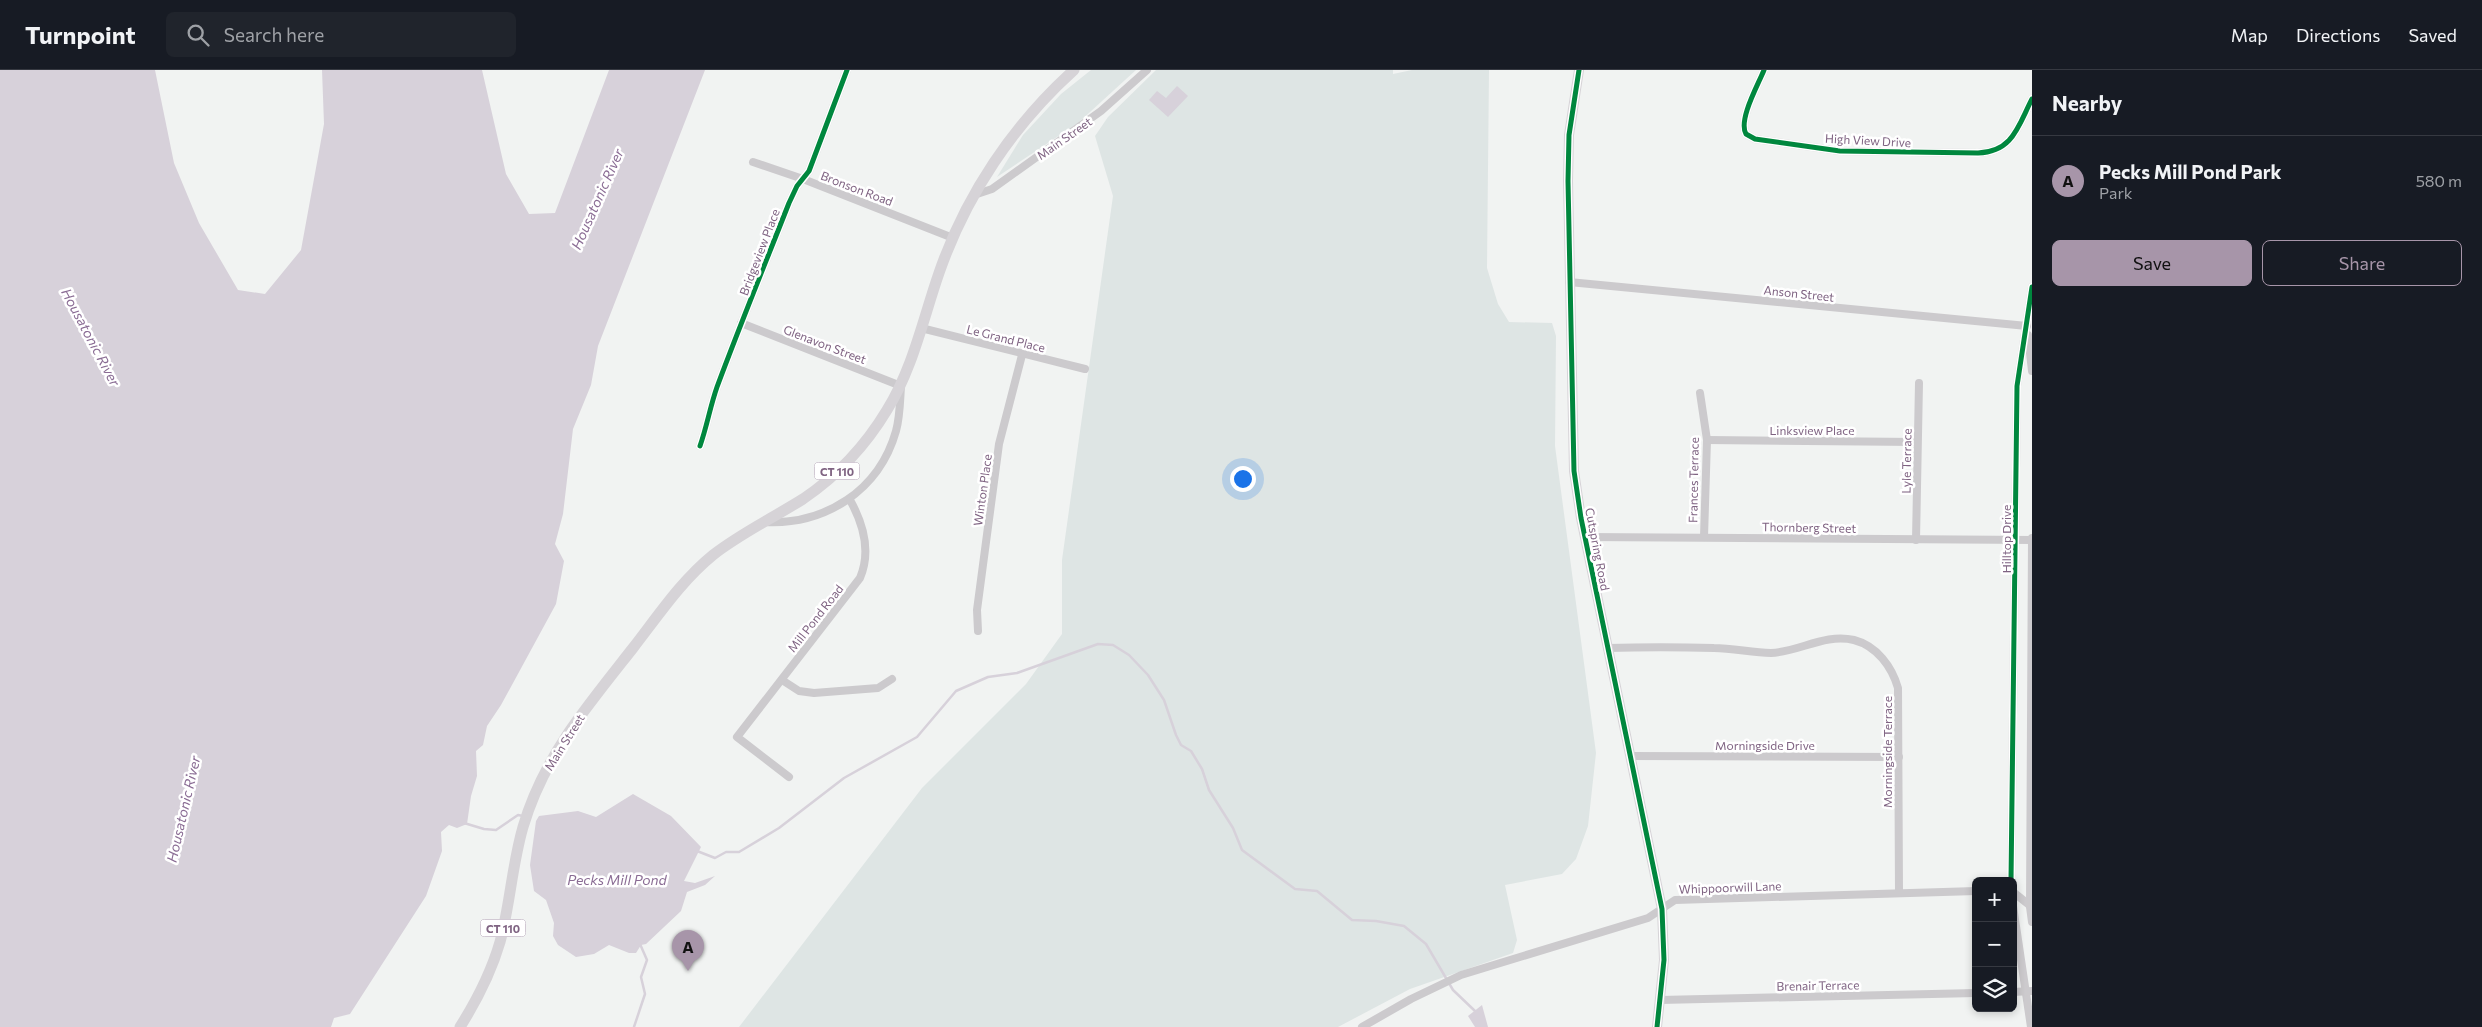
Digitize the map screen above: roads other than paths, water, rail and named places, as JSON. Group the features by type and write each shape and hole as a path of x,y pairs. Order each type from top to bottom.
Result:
{"main road":[{"name":"Main Street","path":"464,1025 480,994 495,957 526,818 540,783 568,734 686,580 712,556 818,488 853,456 886,412 901,386 938,274 974,195 997,157 1021,125 1074,70"}],"street":[{"name":"Bridgeview Place","path":"700,446 707,426 709,409 741,323 789,203 809,171 847,70"},
{"name":"Main Street","path":"974,195 992,189 1101,111 1147,70"},
{"name":"Cutspring Road","path":"1579,70 1569,135 1569,282 1574,471 1607,648 1662,909 1665,944 1657,1027"},
{"name":"High View Drive","path":"1764,70 1744,119 1743,128 1746,134 1755,139 1840,151 1978,153 1996,151 2011,139 2032,99"},
{"name":"Bronson Road","path":"753,162 803,179 953,238"},
{"name":"Anson Street","path":"1569,282 2027,326"},
{"name":"Hilltop Drive","path":"2011,877 2016,616 2017,386 2032,288"},
{"name":"Glenavon Street","path":"741,323 901,386"},
{"name":"Hilltop Drive","path":"2027,326 2032,371"},
{"name":"Le Grand Place","path":"921,328 1085,370"},
{"name":"Winton Place","path":"978,631 977,610 999,444 1022,355"},
{"name":"Lyle Terrace","path":"1916,540 1919,383"},
{"name":"Main Street","path":"765,522 784,523 808,518 850,500 870,481 890,448 899,417 901,386"},
{"name":"Frances Terrace","path":"1700,394 1707,440 1704,537"},
{"name":"Linksview Place","path":"1707,440 1918,442"},
{"name":"Mill Pond Road","path":"789,777 738,737 860,578 865,566 864,538 858,514 850,500"},
{"name":"Thornberg Street","path":"1585,537 1916,540 2032,539"},
{"name":"Hilltop Drive","path":"2032,539 2032,922"},
{"path":"2016,616 2032,613"},
{"name":"Morningside Terrace","path":"1607,648 1715,648 1771,653 1784,652 1824,640 1854,640 1866,645 1882,658 1895,678 1899,698 1898,893"},
{"path":"782,680 799,691 814,693 878,688 892,679"},
{"name":"Morningside Drive","path":"1630,756 1899,757"},
{"name":"Whippoorwill Lane","path":"1362,1027 1436,986 1461,975 1648,918 1676,900 1972,891"},
{"path":"2017,895 2031,907"},
{"path":"2016,922 2029,991 2031,1027"},
{"name":"Brenair Terrace","path":"1660,1000 1972,993"}],"water":[{"name":"Housatonic River","path":"0,70 155,70 174,163 199,223 238,290 265,294 301,250 324,124 322,70 482,70 506,174 529,214 555,213 609,70 705,70 598,346 591,385 573,429 563,514 555,544 564,561 556,604 501,705 487,726 483,745 476,751 477,776 471,796 467,824 457,828 449,825 441,832 442,851 426,896 350,1014 334,1018 331,1027 0,1027"},
{"path":"1177,86 1188,96 1168,117 1149,100 1157,91 1166,98"},
{"name":"Pecks Mill Pond","path":"633,794 671,816 701,847 684,881 695,883 715,876 705,885 687,892 681,911 646,944 641,945 636,953 629,953 609,945 594,954 576,957 558,945 553,936 554,923 546,900 534,891 530,865 536,821 539,816 578,811 596,817"},
{"path":"1482,1005 1488,1027 1475,1027 1468,1016"}],"waterway":[{"path":"697,851 715,858 726,852 739,852 779,828 844,778 917,737 956,691 988,677 1017,673 1098,644 1113,645 1129,655 1148,675 1164,700 1181,745 1191,751 1202,769 1209,790 1233,828 1242,850 1295,889 1317,891 1352,920 1376,921 1404,926 1426,944 1453,990 1475,1011"},
{"path":"464,823 484,829 496,830 518,815 523,816"},
{"path":"634,1027 645,994 641,977 647,960 640,944"}],"place":[{"name":"Pecks Mill Pond Park","path":"688,971"}]}
